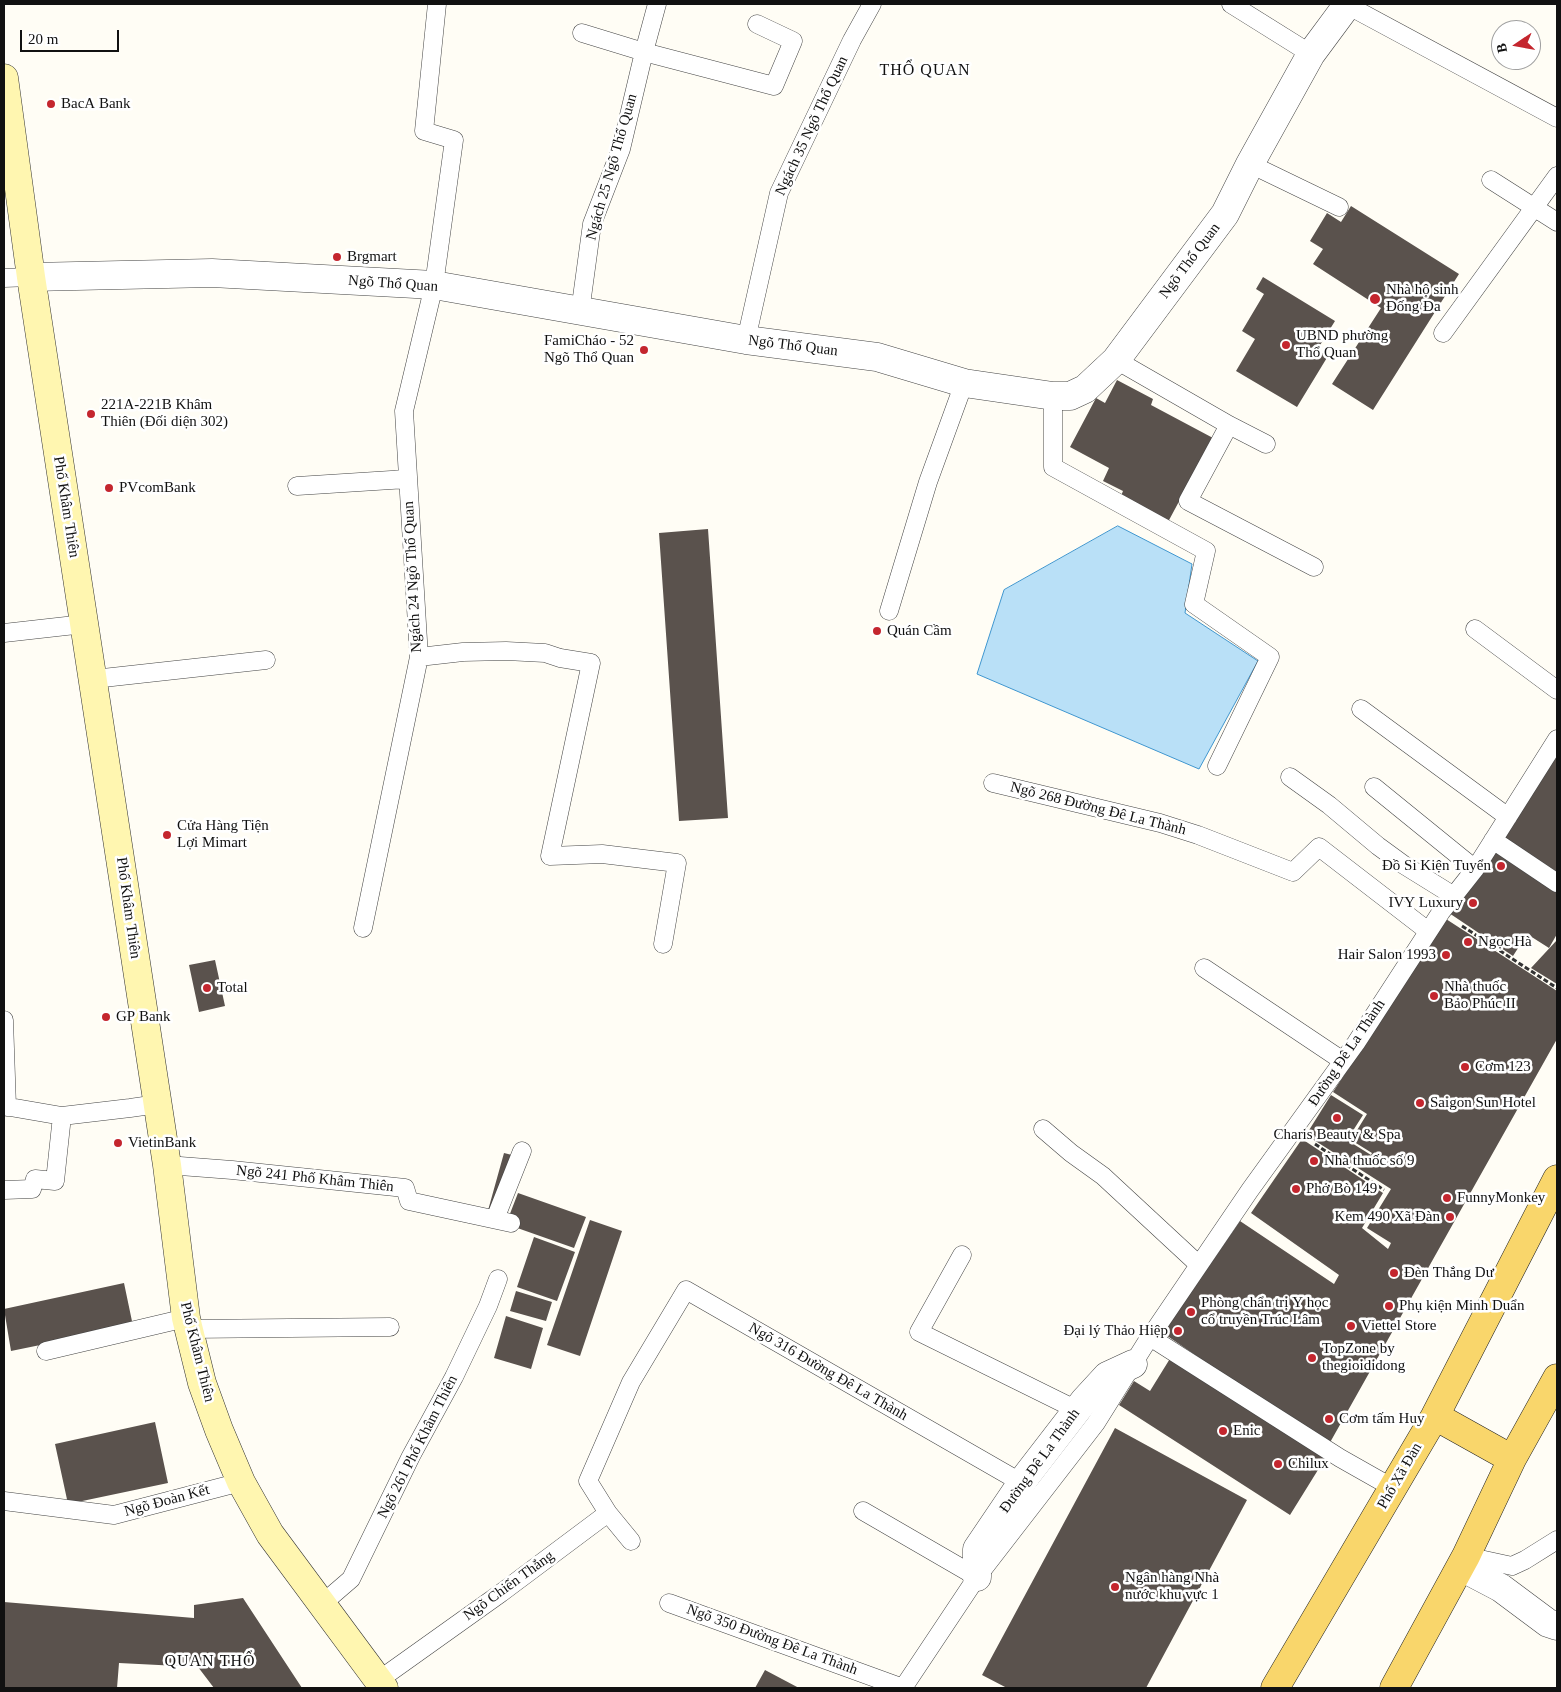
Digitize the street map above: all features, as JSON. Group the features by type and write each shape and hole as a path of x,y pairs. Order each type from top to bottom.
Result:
{"main road":[{"name":"Phố Khâm Thiên","path":"4,78 84,624 94,679 167,1165 187,1323 202,1383 241,1482 270,1534 382,1684"},
{"name":"Phố Xã Đàn","path":"1275,1688 1435,1416 1557,1179"},
{"path":"1394,1688 1463,1561 1512,1458 1557,1378"},
{"path":"1435,1416 1512,1458"}],"street":[{"name":"Ngõ Thổ Quan","path":"32,277 212,273 434,285 746,340 878,357 964,383 1053,396 1070,396 1085,389 1116,360 1225,214 1250,164 1311,54 1347,4"},
{"name":"Đường Đê La Thành","path":"977,1578 977,1549 1022,1483 1077,1410 1108,1376 1133,1364"},
{"path":"1463,1561 1548,1623 1557,1626"}],"lane":[{"name":"Ngách 24 Ngõ Thổ Quan","path":"363,928 419,657 404,411 434,285 454,140 424,131 437,4"},
{"name":"Ngách 25 Ngõ Thổ Quan","path":"580,312 592,224 621,149 644,52 658,4"},
{"name":"Ngách 35 Ngõ Thổ Quan","path":"746,340 779,193 852,40 872,4"},
{"path":"1231,4 1311,54"},
{"path":"1347,4 1557,118"},
{"path":"582,32 644,52 774,86 793,41 757,24"},
{"path":"1250,164 1339,208"},
{"path":"1443,334 1557,176"},
{"path":"1491,180 1557,222"},
{"path":"4,278 32,277"},
{"path":"1116,360 1229,425 1266,444"},
{"path":"888,611 928,482 964,383"},
{"path":"1053,396 1053,467 1206,551 1194,604 1270,657 1217,766"},
{"path":"1229,425 1188,501 1314,567"},
{"path":"297,486 407,479"},
{"path":"4,633 84,624"},
{"path":"1475,630 1557,690"},
{"path":"419,657 463,652 506,651 545,653 560,658 591,663 550,856 602,854 678,863 663,944"},
{"path":"94,679 266,660"},
{"path":"1361,709 1508,817"},
{"name":"Đường Đê La Thành","path":"903,1688 977,1578 1096,1424 1150,1337 1198,1265 1344,1061 1440,912 1475,869 1557,739"},
{"path":"1290,777 1329,805 1384,851 1454,896"},
{"name":"Ngõ 268 Đường Đê La Thành","path":"993,783 1160,823 1198,835 1293,872 1319,847 1428,931"},
{"path":"1374,788 1475,869"},
{"path":"1493,840 1557,883"},
{"path":"1204,968 1344,1061"},
{"path":"4,1020 5,1107 62,1116 158,1104"},
{"path":"4,1190 32,1189 34,1179 55,1181 62,1116"},
{"path":"1043,1129 1071,1153 1103,1176 1198,1265"},
{"name":"Ngõ 241 Phố Khâm Thiên","path":"167,1165 405,1188 410,1201 503,1220 522,1150"},
{"path":"962,1255 919,1332 1077,1410"},
{"name":"Ngõ 261 Phố Khâm Thiên","path":"322,1604 351,1579 411,1456 454,1377 488,1306 498,1279"},
{"name":"Ngõ 316 Đường Đê La Thành","path":"608,1512 588,1481 631,1382 657,1342 686,1290 1022,1483"},
{"path":"46,1351 187,1323 390,1327"},
{"path":"1150,1337 1340,1458 1393,1488"},
{"name":"Ngõ Đoàn Kết","path":"4,1502 114,1515 241,1482"},
{"path":"863,1511 977,1578"},
{"path":"608,1512 631,1541"},
{"name":"Ngõ Chiến Thắng","path":"382,1684 608,1512"},
{"path":"1463,1561 1512,1566 1557,1540"},
{"name":"Ngõ 350 Đường Đê La Thành","path":"669,1603 903,1688"}],"path":[{"path":"1440,912 1557,988"},
{"path":"1294,1129 1384,1190"}],"water":[{"path":"1118,526 1192,564 1185,613 1258,661 1199,769 977,674 1004,590"}],"building":[{"path":"1351,206 1459,274 1373,410 1332,384 1381,308 1313,264 1323,249 1310,241 1327,213 1341,222"},
{"name":"UBND phường Thổ Quan","path":"1263,277 1335,321 1317,350 1328,356 1297,407 1236,371 1255,339 1242,331 1264,294 1256,289"},
{"path":"1117,380 1153,399 1151,405 1213,438 1168,522 1121,496 1123,491 1103,481 1109,468 1070,447 1096,398 1105,403"},
{"path":"708,529 728,818 679,821 659,533"},
{"path":"1557,748 1557,874 1499,839"},
{"path":"1492,848 1557,891 1557,934 1549,948 1527,934 1513,956 1449,913"},
{"path":"1446,919 1557,991 1557,1039 1328,1446 1163,1333 1240,1221 1334,1284 1339,1275 1251,1213 1302,1139 1383,1193 1362,1228 1388,1249 1391,1243 1367,1228 1391,1189 1306,1135 1331,1095 1363,1115 1347,1140 1371,1155 1372,1153 1351,1140 1367,1114 1333,1092"},
{"path":"1557,940 1557,984 1531,968"},
{"name":"Total","path":"215,960 225,1006 199,1012 189,965"},
{"path":"504,1153 520,1157 487,1214"},
{"path":"518,1193 586,1217 574,1248 506,1224"},
{"path":"590,1220 622,1231 580,1356 547,1345"},
{"path":"534,1237 575,1252 557,1301 517,1287"},
{"path":"124,1283 133,1326 11,1351 4,1309"},
{"path":"516,1291 552,1302 546,1321 510,1311"},
{"path":"506,1316 543,1328 531,1369 494,1358"},
{"name":"Enic","path":"1171,1357 1326,1457 1290,1515 1119,1405 1134,1381 1150,1391"},
{"path":"155,1422 168,1483 68,1504 55,1444"},
{"name":"Ngân hàng Nhà nước khu vực 1","path":"1115,1428 1247,1500 1146,1688 1007,1688 982,1675"},
{"path":"243,1598 302,1688 214,1688 198,1667 119,1663 117,1688 4,1688 4,1602 194,1618 194,1605"},
{"path":"765,1670 799,1688 755,1688"}],"place":[{"name":"BacA Bank","path":"51,104"},
{"name":"Brgmart","path":"337,257"},
{"name":"Nhà hộ sinh Đống Đa","path":"1375,299"},
{"name":"UBND phường Thổ Quan","path":"1286,345"},
{"name":"FamiCháo - 52 Ngõ Thổ Quan","path":"644,350"},
{"name":"221A-221B Khâm Thiên (Đối diện 302)","path":"91,414"},
{"name":"PVcomBank","path":"109,488"},
{"name":"Quán Cầm","path":"877,631"},
{"name":"Cửa Hàng Tiện Lợi Mimart","path":"167,835"},
{"name":"Đồ Si Kiện Tuyển","path":"1501,866"},
{"name":"IVY Luxury","path":"1473,903"},
{"name":"Ngọc Hà","path":"1468,942"},
{"name":"Hair Salon 1993","path":"1446,955"},
{"name":"Total","path":"207,988"},
{"name":"Nhà thuốc Bảo Phúc II","path":"1434,996"},
{"name":"GP Bank","path":"106,1017"},
{"name":"Cơm 123","path":"1465,1067"},
{"name":"Saigon Sun Hotel","path":"1420,1103"},
{"name":"Charis Beauty & Spa","path":"1337,1118"},
{"name":"VietinBank","path":"118,1143"},
{"name":"Nhà thuốc số 9","path":"1314,1161"},
{"name":"Phở Bò 149","path":"1296,1189"},
{"name":"FunnyMonkey","path":"1447,1198"},
{"name":"Kem 490 Xã Đàn","path":"1450,1217"},
{"name":"Đèn Thắng Dư","path":"1394,1273"},
{"name":"Phụ kiện Minh Duẩn","path":"1389,1306"},
{"name":"Phòng chẩn trị Y học cổ truyền Trúc Lâm","path":"1191,1312"},
{"name":"Viettel Store","path":"1351,1326"},
{"name":"Đại lý Thảo Hiệp","path":"1178,1331"},
{"name":"TopZone by thegioididong","path":"1312,1358"},
{"name":"Cơm tấm Huy","path":"1329,1419"},
{"name":"Enic","path":"1223,1431"},
{"name":"Chilux","path":"1278,1464"},
{"name":"Ngân hàng Nhà nước khu vực 1","path":"1115,1587"}],"district":[{"name":"THỔ QUAN","path":"925,71"},
{"name":"QUAN THỔ","path":"210,1662"}]}
